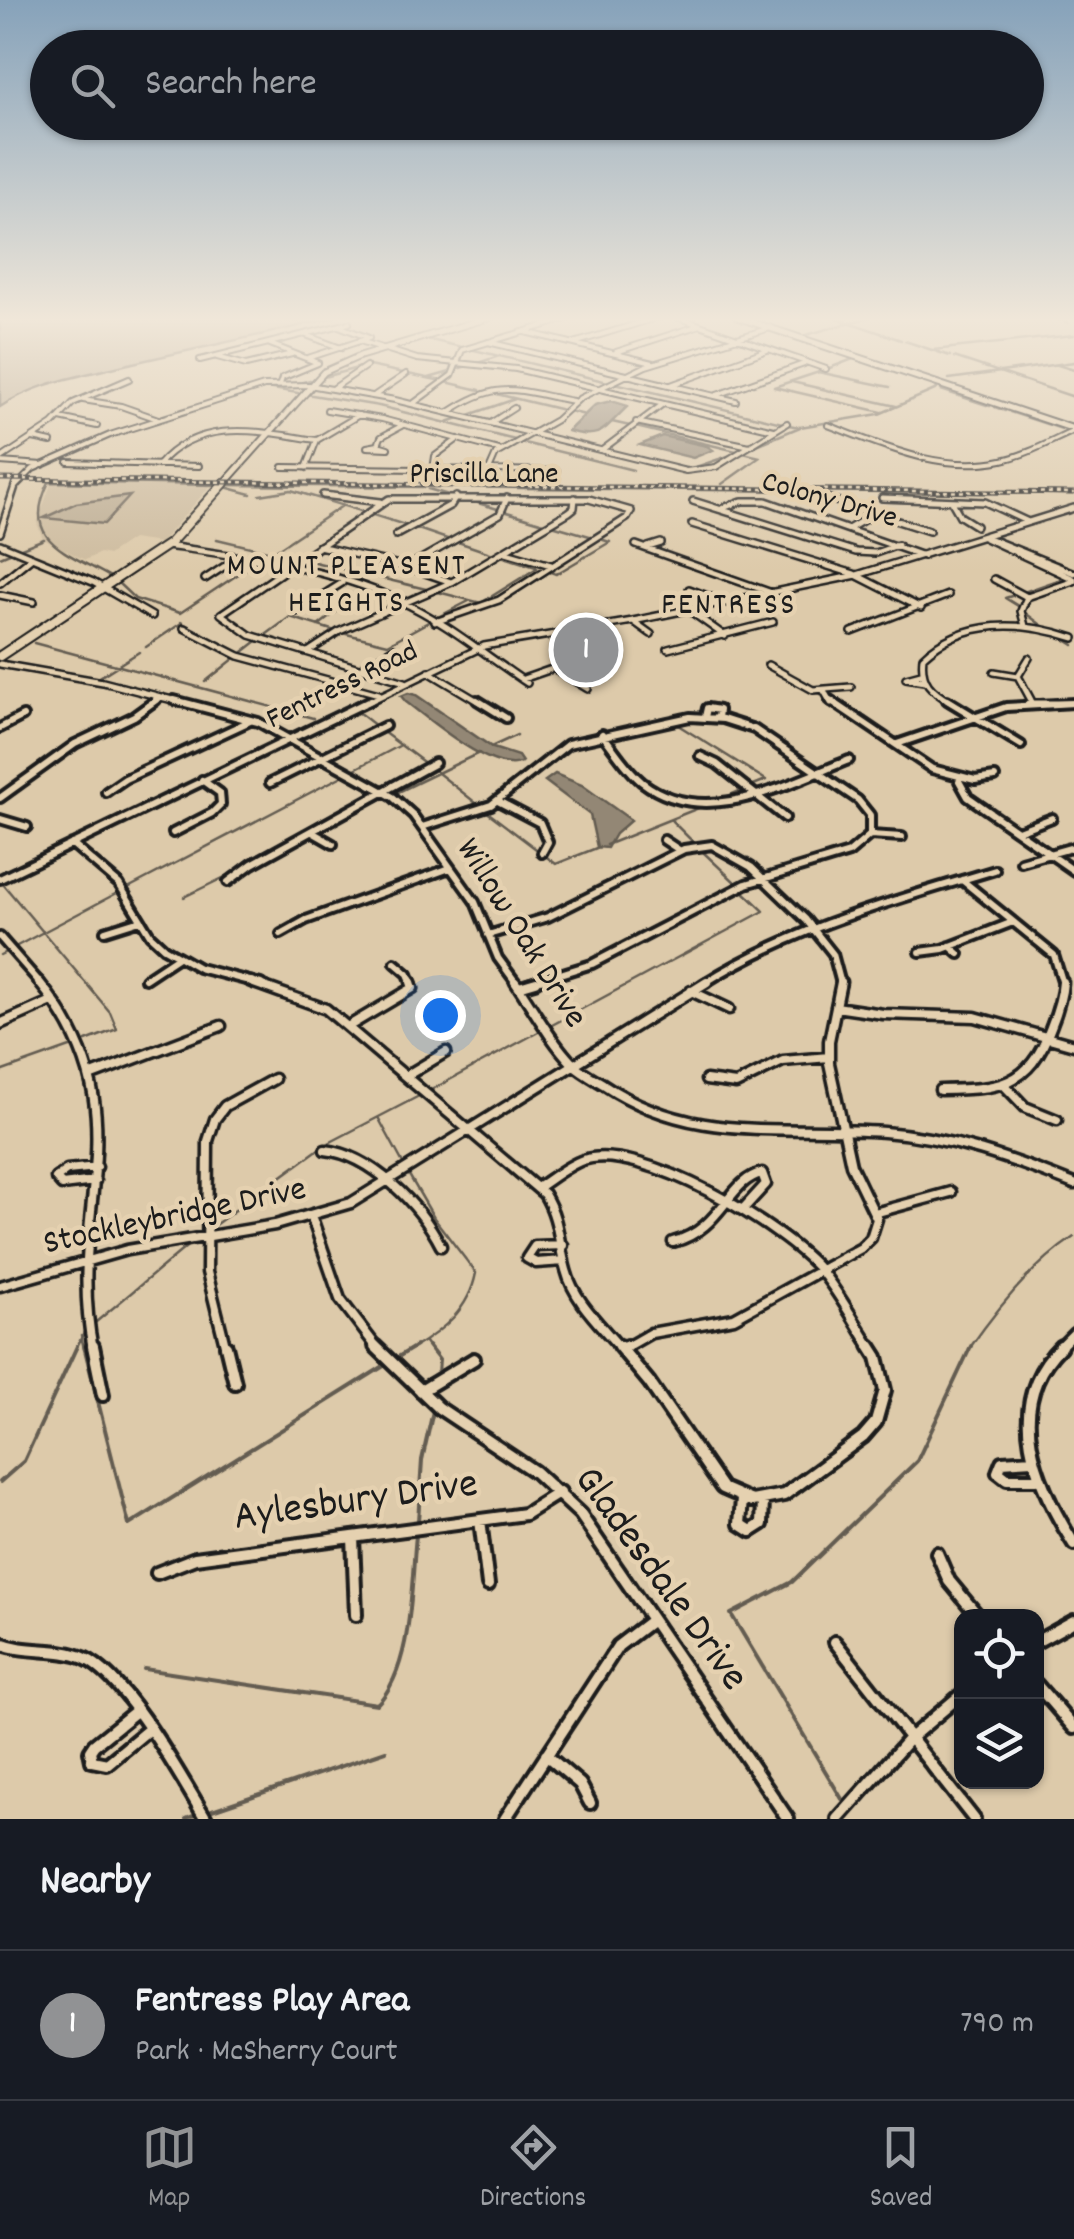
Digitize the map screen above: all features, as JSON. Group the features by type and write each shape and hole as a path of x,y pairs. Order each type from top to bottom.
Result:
{"highway":[{"path":"0,656 167,546 294,402"}],"main road":[{"path":"990,402 1074,430"}],"street":[{"path":"0,460 80,402"},
{"path":"95,402 122,406 158,419"},
{"path":"0,533 17,482 43,464 100,438 208,402"},
{"path":"403,402 694,471 716,467 787,424"},
{"path":"448,412 464,402"},
{"path":"490,470 492,458 500,450 560,417 574,402"},
{"path":"654,402 776,430"},
{"path":"601,450 626,436 636,422 663,404"},
{"path":"490,423 514,408"},
{"path":"327,410 360,414 500,450"},
{"path":"306,468 317,440 360,414"},
{"path":"59,418 98,426"},
{"path":"636,422 750,446"},
{"path":"231,432 240,423"},
{"path":"378,445 382,437 404,425"},
{"path":"828,425 920,458 972,464 1007,459 1074,430"},
{"path":"158,466 169,448 184,438 231,432 317,440"},
{"path":"32,438 51,442"},
{"path":"433,470 436,456 458,439"},
{"path":"0,460 43,464"},
{"path":"68,462 199,466"},
{"path":"544,471 545,462"},
{"path":"282,467 557,471"},
{"path":"814,494 930,530"},
{"path":"324,495 382,502"},
{"name":"Priscilla Lane","path":"405,682 254,638 221,617 224,610 382,502 400,497 575,498 620,504 631,514 490,604 435,622"},
{"path":"396,535 451,505 456,497"},
{"path":"408,567 502,513 508,498"},
{"path":"307,652 340,631 452,582 505,552 572,510 575,498"},
{"path":"882,498 989,503 1026,522"},
{"name":"Colony Drive","path":"722,508 734,502 759,500 923,556"},
{"path":"692,501 856,552 878,552 898,545"},
{"path":"951,501 960,516 976,526"},
{"name":"Fentress Road","path":"0,878 474,650 524,637 634,622 857,575 1074,508"},
{"path":"849,528 875,514"},
{"path":"692,524 857,575 921,608"},
{"path":"982,536 1074,578"},
{"path":"646,548 661,542"},
{"path":"0,544 106,588 136,610 152,616"},
{"path":"636,545 773,594"},
{"path":"167,546 343,582 406,604 524,682 552,668 621,654"},
{"path":"318,546 408,567 452,582"},
{"path":"505,552 552,566"},
{"path":"0,583 33,556"},
{"path":"692,563 704,556"},
{"path":"205,579 238,558"},
{"path":"1024,626 1021,610 1028,597 1074,578"},
{"path":"994,580 1028,597"},
{"path":"296,612 343,582"},
{"path":"689,589 727,603"},
{"path":"0,596 34,602"},
{"path":"852,632 948,596"},
{"path":"690,610 725,636"},
{"path":"634,622 650,634"},
{"path":"668,649 772,622"},
{"path":"1021,745 972,718 922,678 923,657 938,644 990,627 1024,626 1074,638"},
{"path":"184,628 239,656 380,694"},
{"path":"363,667 394,648"},
{"path":"1029,658 1018,676 1021,688 1032,702"},
{"name":"Willow Oak Drive","path":"0,664 103,682 251,720 384,792 406,808 422,827 475,902 488,936 519,988 573,1064 636,1106 682,1122 744,1131 845,1132 952,1141 1008,1156 1074,1184"},
{"path":"768,665 802,686 824,691 852,687"},
{"path":"552,668 588,689"},
{"path":"428,672 506,718"},
{"path":"994,672 1018,676"},
{"path":"824,691 832,704 943,776 959,781 995,777"},
{"path":"0,798 75,744 134,716 160,697"},
{"path":"896,744 1032,702 1074,703"},
{"path":"0,728 24,716"},
{"path":"422,827 470,814 498,801 561,748 602,734 684,717 718,718 754,729 818,771 864,807 871,820 870,835 845,855 763,878 592,964 519,988"},
{"path":"106,792 125,779 251,720"},
{"path":"270,783 385,726"},
{"path":"602,734 641,782 663,795 708,803 754,793 849,760"},
{"path":"700,756 713,761 786,818"},
{"path":"228,882 238,872 435,763"},
{"path":"173,833 212,814 221,804 220,794 202,780"},
{"path":"959,781 964,793 1074,872"},
{"path":"498,801 540,823 548,842 542,853"},
{"path":"1017,831 1052,818"},
{"path":"0,819 27,827"},
{"path":"311,832 333,844"},
{"path":"870,835 902,837"},
{"path":"664,840 680,851"},
{"path":"72,844 119,884 156,940 178,957 220,975 293,993 326,1009 538,1188 555,1209 564,1261 578,1300 649,1382 714,1480 752,1501 789,1492 863,1437 876,1422 884,1402 884,1373 877,1357 821,1272 783,1234 728,1200 642,1165 610,1157 576,1162 538,1188"},
{"path":"488,936 548,916 680,851 702,845 723,848 763,878 827,944 840,968 829,1058 854,1169 878,1212 876,1232 870,1241 821,1272 734,1318 651,1333 622,1348"},
{"path":"1021,862 1074,847"},
{"path":"281,934 306,920 450,868"},
{"name":"Stockleybridge Drive","path":"0,1286 142,1246 312,1218 386,1184 746,957 810,927 995,870"},
{"path":"940,1090 1003,1084 1023,1076 1038,1062 1065,983 1064,971 1047,948 962,880"},
{"path":"106,931 140,920"},
{"path":"920,952 950,946 1013,922"},
{"path":"0,936 76,1036 92,1075 100,1128 86,1261 88,1318 103,1395"},
{"path":"950,946 959,954"},
{"path":"145,979 178,957"},
{"path":"348,1026 413,988 408,974 395,963"},
{"path":"691,991 707,1002 729,1009"},
{"path":"0,1024 52,1001"},
{"path":"836,1007 883,1014 963,1015 1074,1045"},
{"path":"92,1075 221,1026"},
{"path":"406,1076 446,1052"},
{"path":"706,1080 739,1084 783,1061 829,1058"},
{"path":"235,1383 210,1288 205,1236 208,1142 214,1119 238,1096 274,1079"},
{"path":"1003,1084 1030,1110 1057,1120"},
{"path":"326,1150 354,1157 431,1226 441,1246"},
{"path":"96,1181 62,1185 56,1178 68,1170 97,1167"},
{"path":"674,1242 704,1232 748,1176 762,1173 766,1184 744,1208"},
{"path":"878,1212 951,1192"},
{"name":"Gladesdale Drive","path":"312,1218 342,1302 443,1411 522,1459 560,1492 788,1819"},
{"path":"562,1245 535,1246 526,1252 526,1258 536,1263 564,1261"},
{"path":"1074,1332 1044,1363 1031,1396 1028,1430 1036,1479 1074,1544"},
{"path":"422,1391 474,1359"},
{"path":"1032,1460 1005,1460 997,1468 1003,1478 1036,1479"},
{"name":"Aylesbury Drive","path":"157,1573 195,1558 525,1514 560,1492"},
{"path":"480,1520 488,1585"},
{"path":"352,1537 356,1615"},
{"path":"936,1553 949,1581 972,1609"},
{"path":"505,1819 618,1646 652,1620"},
{"path":"1044,1638 1074,1621"},
{"path":"836,1642 974,1819"},
{"path":"0,1643 19,1652 65,1654 100,1666 148,1730 206,1819"},
{"path":"1044,1693 1074,1728"},
{"path":"838,1819 910,1739 956,1699"},
{"path":"135,1712 94,1745 90,1751 92,1762 107,1764 148,1730"},
{"path":"546,1755 580,1784 590,1803"}],"shaded area":[{"path":"614,402 628,406 596,433 568,431 595,405"},
{"path":"662,436 713,450 693,458 640,445"},
{"path":"52,481 213,483 160,543 132,539 108,555 100,553 85,560 43,539 37,523"},
{"path":"130,496 104,524 44,518 76,503"},
{"path":"408,693 493,748 518,756 522,762 495,761 462,744 406,702 401,696"},
{"path":"555,774 582,785 631,820 615,834 607,848 597,847 590,815 545,781"}],"waterway":[{"path":"354,402 515,440"},
{"path":"466,416 507,402"},
{"path":"529,402 563,410"},
{"path":"694,402 782,423"},
{"path":"838,402 882,412"},
{"path":"878,402 896,406"},
{"path":"752,447 800,427 879,414 907,402"},
{"path":"977,402 990,406"},
{"path":"995,407 1005,411"},
{"path":"569,411 585,415"},
{"path":"1010,412 1068,431"},
{"path":"447,422 462,417"},
{"path":"612,422 630,426"},
{"path":"789,425 799,427"},
{"path":"636,427 736,451"},
{"path":"520,442 633,470"},
{"path":"722,484 760,457 743,453"},
{"path":"690,469 734,454"},
{"path":"112,578 65,552 44,532 41,502 49,482 217,485"},
{"path":"228,485 1074,494"},
{"path":"225,487 251,494"},
{"path":"428,489 452,496"},
{"path":"260,495 291,490 364,512"},
{"path":"471,501 501,510"},
{"path":"272,552 342,506"},
{"path":"507,512 547,524"},
{"path":"370,514 408,526"},
{"path":"552,525 593,537"},
{"path":"415,528 450,540"},
{"path":"19,549 44,539"},
{"path":"217,539 272,552"},
{"path":"548,571 556,574 610,542 600,539"},
{"path":"458,542 493,554"},
{"path":"0,557 12,552"},
{"path":"261,560 272,552"},
{"path":"272,552 296,558"},
{"path":"501,556 536,567"},
{"path":"302,559 430,590"},
{"path":"117,582 135,599 180,613 255,563"},
{"path":"438,592 481,603 537,568"},
{"path":"1024,592 1064,578"},
{"path":"318,626 365,590"},
{"path":"1018,594 1005,598 1018,606"},
{"path":"436,618 469,601"},
{"path":"1024,612 1044,627"},
{"path":"263,637 290,617 318,626"},
{"path":"342,633 388,644 430,621"},
{"path":"181,622 219,643"},
{"path":"146,647 180,624"},
{"path":"318,626 335,631"},
{"path":"1058,635 1074,645"},
{"path":"239,655 257,641"},
{"path":"34,643 118,666"},
{"path":"118,666 139,652"},
{"path":"205,682 235,658"},
{"path":"98,678 118,666"},
{"path":"118,666 313,718"},
{"path":"358,712 376,726"},
{"path":"678,725 766,780 751,786"},
{"path":"383,732 426,764"},
{"path":"491,747 517,735"},
{"path":"353,770 399,746"},
{"path":"438,773 479,753"},
{"path":"433,769 438,773"},
{"path":"394,794 438,773"},
{"path":"438,773 481,807"},
{"path":"128,888 344,775"},
{"path":"719,800 744,789"},
{"path":"318,831 386,797"},
{"path":"606,845 706,805"},
{"path":"486,811 556,864 599,847"},
{"path":"672,821 694,843"},
{"path":"702,851 737,884"},
{"path":"184,897 233,873"},
{"path":"3,884 43,932"},
{"path":"552,1025 764,911 742,890"},
{"path":"43,932 119,892"},
{"path":"15,947 43,932"},
{"path":"43,932 110,1012 117,1029 86,1041"},
{"path":"0,955 6,952"},
{"path":"431,1090 542,1030"},
{"path":"0,1072 73,1046"},
{"path":"212,1227 323,1146 421,1095"},
{"path":"379,1119 404,1165"},
{"path":"409,1175 434,1218 476,1273 467,1298 453,1318 412,1349"},
{"path":"971,1347 1017,1288 1074,1237"},
{"path":"96,1322 191,1243"},
{"path":"81,1337 84,1332"},
{"path":"76,1349 81,1337"},
{"path":"81,1337 84,1349"},
{"path":"425,1342 430,1349"},
{"path":"0,1482 24,1461 77,1346"},
{"path":"84,1346 129,1525 387,1364"},
{"path":"398,1357 416,1346"},
{"path":"428,1346 439,1360 438,1374"},
{"path":"842,1799 731,1614 792,1582 917,1461 971,1347"},
{"path":"418,1521 422,1460 433,1411"},
{"path":"144,1669 377,1704 389,1689 404,1648 416,1535"},
{"path":"212,1810 386,1751"},
{"path":"186,1819 193,1816"}],"railway":[{"path":"0,479 1074,493"}],"place":[{"name":"Fentress Play Area","path":"586,650"}],"district":[{"name":"MOUNT PLEASENT HEIGHTS","path":"347,586"},
{"name":"FENTRESS","path":"729,607"}]}
